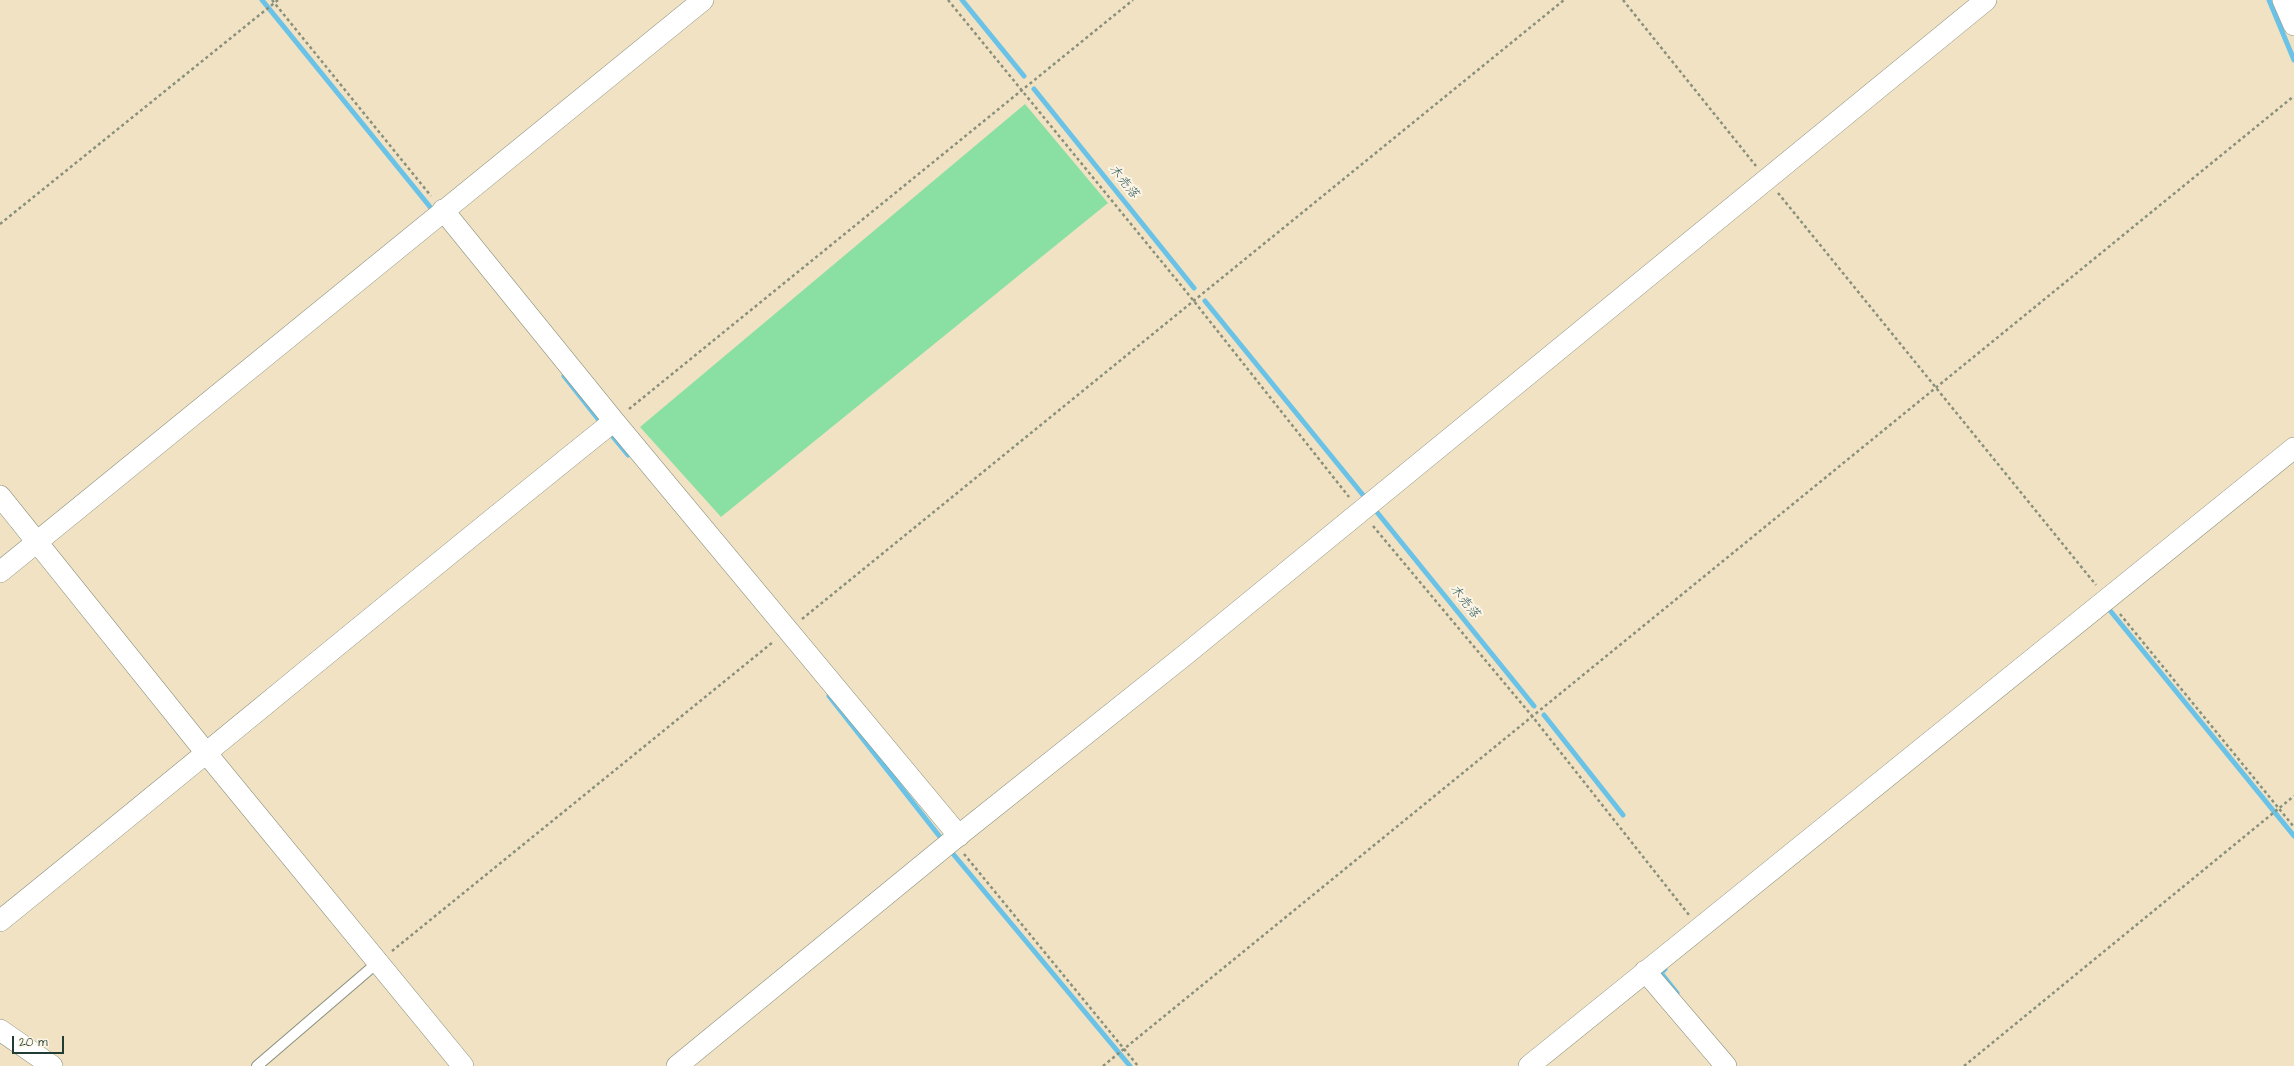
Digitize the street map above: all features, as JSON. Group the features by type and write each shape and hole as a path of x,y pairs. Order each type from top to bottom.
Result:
{"street":[{"path":"0,572 702,0"},
{"path":"676,1066 1360,512 1986,0"},
{"path":"2283,0 2294,25"},
{"path":"443,210 614,421 788,630 956,838"},
{"path":"0,921 207,754 423,574 614,421"},
{"path":"1529,1066 2294,448"},
{"path":"0,496 207,754 463,1066"},
{"path":"1645,971 1726,1066"},
{"path":"0,1030 52,1066"}],"lane":[{"path":"257,1066 377,963"}],"path":[{"path":"272,0 443,210"},
{"path":"0,224 278,0"},
{"path":"948,0 1193,300 1360,512 1532,716 1700,929"},
{"path":"614,421 1133,0"},
{"path":"377,963 1564,0"},
{"path":"1623,0 1936,388 2294,827"},
{"path":"1104,1066 2294,96"},
{"path":"1964,1066 2294,796"},
{"path":"956,838 1138,1066"}],"green space":[{"path":"1025,104 1108,203 721,517 640,427"}],"waterway":[{"path":"262,0 435,213"},
{"name":"木売落","path":"962,0 1024,76"},
{"path":"2269,0 2294,60"},
{"name":"木売落","path":"1034,89 1194,288"},
{"name":"木売落","path":"1205,301 1363,495"},
{"path":"564,376 602,424"},
{"path":"609,432 628,455"},
{"name":"木売落","path":"1376,511 1534,706"},
{"path":"2110,606 2108,608 2294,836"},
{"path":"829,696 944,842"},
{"name":"木売落","path":"1544,715 1623,815"},
{"path":"949,849 1130,1066"},
{"path":"1665,969 1661,973 1677,993"}]}
